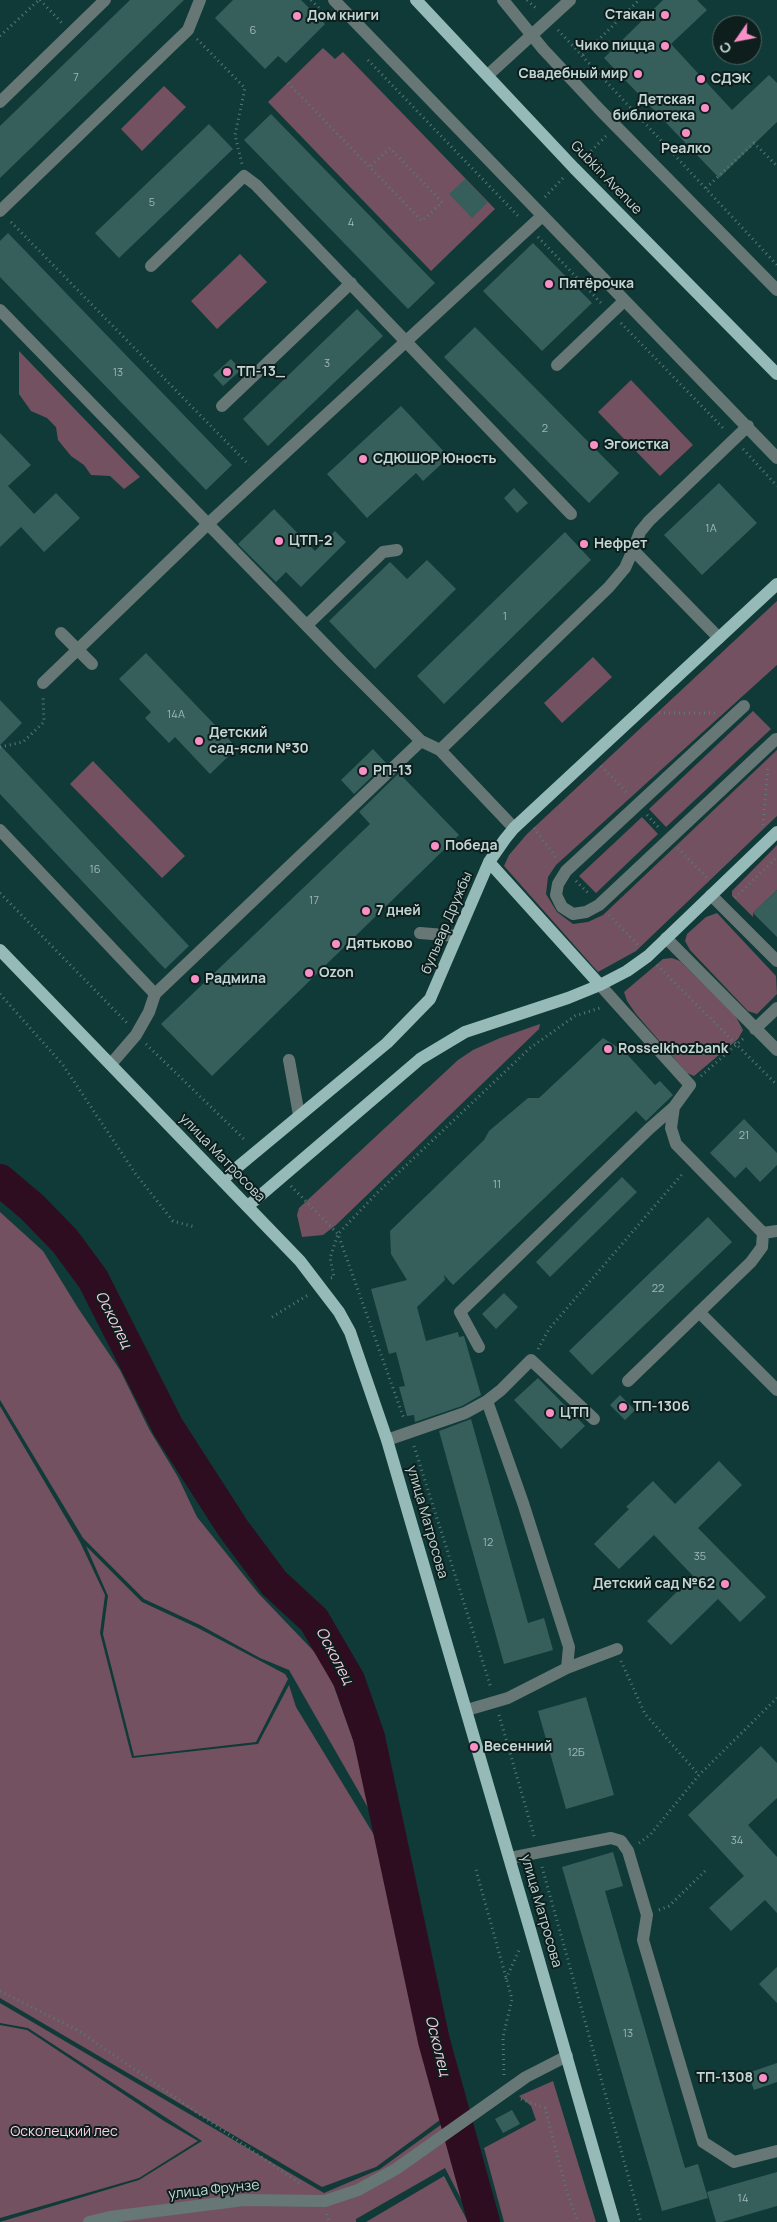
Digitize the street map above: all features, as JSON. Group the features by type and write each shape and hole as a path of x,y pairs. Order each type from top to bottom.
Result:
{"main road":[{"name":"Gubkin Avenue","path":"416,0 574,168 777,374"},
{"name":"бульвар Дружбы","path":"222,1180 298,1114 387,1043 430,999 489,862 514,828 777,584"},
{"path":"248,1206 420,1059 465,1032 568,998 600,985 634,966 777,832"},
{"path":"489,862 600,985"},
{"name":"улица Матросова","path":"0,950 300,1261 338,1312 350,1332 387,1440 530,1926 614,2222"}],"street":[{"path":"0,102 71,33 91,4 105,0"},
{"path":"3,214 188,30 200,0"},
{"path":"334,0 777,458"},
{"path":"503,0 531,35 601,111 777,290"},
{"path":"488,75 570,0"},
{"path":"151,266 244,176 256,185 351,283 571,514"},
{"path":"43,683 209,523 542,216"},
{"path":"222,406 351,283"},
{"path":"557,365 624,300"},
{"path":"0,310 421,741 440,750 514,828"},
{"path":"440,750 609,587 625,568 640,532 649,521 748,426"},
{"path":"307,626 383,552 397,550"},
{"path":"633,550 719,638"},
{"path":"61,633 92,664"},
{"path":"740,710 566,871 558,884 556,895 562,907 573,914 586,912 599,905 773,741"},
{"path":"111,1064 136,1034 149,1012 155,994 421,741"},
{"path":"0,830 155,994"},
{"path":"714,892 724,909 777,961"},
{"path":"420,933 457,936"},
{"path":"666,938 777,1050"},
{"path":"479,1347 460,1312 674,1107 690,1085 600,985"},
{"path":"755,1029 777,1008"},
{"path":"289,1060 298,1114"},
{"path":"628,1381 751,1262 762,1247 763,1233 676,1144 671,1128 674,1107"},
{"path":"763,1233 777,1231"},
{"path":"699,1312 777,1390"},
{"path":"387,1440 465,1413 487,1401 531,1360 594,1419"},
{"path":"487,1401 523,1503 569,1647 567,1668"},
{"path":"467,1710 495,1700 508,1698 567,1668 614,1650"},
{"path":"510,1858 611,1838 620,1841 628,1851 647,1915 643,1940 703,2142 734,2162 777,2151"},
{"name":"улица Фрунзе","path":"89,2222 110,2217 244,2200 325,2200 358,2190 396,2169 526,2077 567,2056"}],"path":[{"path":"0,36 39,0 71,33"},
{"path":"311,0 324,14"},
{"path":"583,55 639,0"},
{"path":"548,19 777,265"},
{"path":"188,30 245,88 235,135 244,176"},
{"path":"365,56 777,486"},
{"path":"288,83 422,221 442,202 390,148 370,167"},
{"path":"706,188 754,143 777,166"},
{"path":"3,214 260,476"},
{"path":"0,747 23,742 44,722 43,683"},
{"path":"659,713 740,710"},
{"path":"762,830 773,741"},
{"path":"593,756 669,838 714,892"},
{"path":"724,909 777,856"},
{"path":"0,893 136,1034 257,1151"},
{"path":"0,994 63,1065 135,1173 174,1221 195,1227"},
{"path":"338,1234 378,1193 530,1048 575,1016 616,1002"},
{"path":"690,1085 755,1029"},
{"path":"531,1360 549,1329 693,1162"},
{"path":"281,1176 338,1234 409,1433 495,1700 641,2222"},
{"path":"614,1650 645,1714 699,1775"},
{"path":"628,1851 650,1835 699,1775 777,1698"},
{"path":"476,1870 512,1999 503,2037 505,2092 545,2108 566,2189 578,2222"},
{"path":"647,1915 669,1906 705,1871"},
{"path":"506,1980 530,1926"},
{"path":"0,1992 79,2031 325,2200"}],"green space":[{"path":"323,48 335,59 343,52 495,209 431,271 268,102"},
{"path":"164,86 186,107 142,151 121,129"},
{"path":"240,254 267,282 217,329 191,301"},
{"path":"19,351 140,477 124,489 110,476 91,475 84,465 71,456 58,440 56,427 47,418 31,411 19,394"},
{"path":"631,380 693,445 660,476 598,412"},
{"path":"777,601 777,665 556,865 548,877 546,894 557,912 573,924 588,922 603,915 777,750 777,816 636,951 598,972 504,866 509,855 527,834"},
{"path":"593,657 612,677 562,723 544,703"},
{"path":"753,711 771,729 666,827 649,809"},
{"path":"93,761 185,856 162,878 70,784"},
{"path":"642,817 658,834 596,893 579,876"},
{"path":"777,845 777,890 753,913 753,917 732,896 732,891"},
{"path":"717,913 776,976 777,994 757,1014 748,1011 690,950 685,941 687,934 706,917"},
{"path":"672,958 680,961 735,1015 743,1030 738,1039 694,1076 687,1073 636,1014 627,1001 624,992 663,959"},
{"path":"540,1024 539,1029 336,1225 323,1235 302,1237 297,1215 299,1208 458,1060 473,1050 500,1038"},
{"path":"0,1212 43,1251 78,1308 120,1370 149,1429 178,1477 197,1517 259,1594 326,1664 353,1740 375,1820 289,1670 260,1658 200,1625 144,1599 83,1538 0,1400"},
{"path":"0,1406 80,1542 105,1595 100,1633 132,1758 258,1744 289,1685 296,1707 374,1835 426,2063 444,2117 376,2167 322,2187 0,1998"},
{"path":"86,1546 142,1602 198,1628 285,1674 288,1679 256,1742 134,1756 103,1634 108,1596"},
{"path":"0,2003 324,2193 380,2169 446,2121 476,2222 473,2222 445,2168 356,2219 356,2222 0,2222 139,2180 202,2141 28,2028 0,2023"},
{"name":"Осколецкий лес","path":"0,2025 27,2030 164,2121 198,2141 139,2178 0,2218"},
{"path":"553,2081 596,2222 504,2222 484,2148 536,2120 531,2106 519,2096"},
{"path":"444,2176 468,2222 366,2222"}],"building":[{"path":"130,0 184,0 0,178 0,126"},
{"path":"233,0 301,0 325,24 286,63 278,56 265,69 215,18"},
{"path":"663,0 697,0 707,10 671,44 732,110 769,75 777,83 777,122 719,178 604,58"},
{"path":"271,114 435,283 408,309 244,140"},
{"path":"209,124 233,149 119,258 95,233"},
{"path":"465,179 488,202 472,218 449,194"},
{"path":"8,233 232,465 206,490 0,277 0,241"},
{"path":"533,243 592,303 542,351 483,291"},
{"path":"357,309 383,336 268,446 243,419"},
{"path":"475,327 619,473 589,503 444,357"},
{"name":"ТП-13_","path":"231,359 241,370 223,386 213,375"},
{"path":"401,406 449,457 423,481 416,473 367,518 327,474"},
{"path":"0,433 31,465 8,486 34,514 56,493 80,518 44,552 21,527 0,547"},
{"path":"719,483 757,523 702,575 664,535"},
{"path":"514,488 528,503 517,513 504,498"},
{"path":"274,509 315,551 335,531 346,542 301,587 286,572 276,582 238,544"},
{"path":"565,532 591,560 444,704 417,676"},
{"path":"427,560 456,589 375,669 329,621 390,562 407,579"},
{"path":"146,653 237,748 210,774 175,737 169,743 145,718 151,712 119,679"},
{"path":"0,700 22,723 0,745"},
{"path":"0,745 189,946 165,969 0,794"},
{"name":"РП-13","path":"373,749 386,763 354,794 341,780"},
{"path":"399,773 459,835 212,1076 161,1024 370,824 359,812"},
{"path":"777,890 777,937 753,913"},
{"path":"603,1038 625,1052 655,1085 660,1081 673,1095 646,1121 636,1111 453,1285 444,1275 445,1280 417,1307 426,1341 458,1332 459,1337 464,1336 481,1395 462,1406 415,1422 414,1415 407,1416 399,1387 405,1386 396,1352 389,1354 371,1289 407,1280 391,1254 390,1231 484,1140 489,1131 528,1098 539,1098"},
{"path":"744,1119 777,1153 777,1165 760,1182 746,1167 735,1178 710,1153"},
{"path":"622,1177 637,1192 550,1277 536,1262"},
{"path":"708,1217 732,1242 592,1375 569,1351"},
{"path":"504,1293 518,1307 496,1329 482,1314"},
{"name":"ЦТП","path":"538,1378 585,1426 561,1449 514,1400"},
{"name":"ТП-1306","path":"620,1395 635,1410 625,1420 610,1405"},
{"path":"471,1419 528,1623 544,1618 553,1650 504,1664 439,1431"},
{"path":"719,1461 742,1485 698,1528 766,1597 740,1622 718,1599 671,1645 647,1621 693,1576 654,1535 619,1569 594,1544 629,1509 626,1507 653,1481 675,1504"},
{"path":"586,1697 614,1795 566,1809 538,1711"},
{"path":"761,1746 777,1763 777,1798 748,1825 777,1857 777,1913 765,1900 731,1931 709,1908 744,1876 688,1815"},
{"path":"613,1852 623,1886 605,1891 685,2168 698,2164 708,2198 662,2211 562,1867"},
{"path":"777,1967 777,2003 759,1984"},
{"name":"ТП-1308","path":"777,2063 777,2082 754,2090 748,2073"},
{"path":"512,2110 520,2124 503,2133 495,2119"},
{"path":"777,2172 777,2206 722,2222 716,2222 707,2192"}],"waterway":[{"name":"Осколец","path":"0,1180 32,1207 65,1241 93,1279 168,1427 233,1528 274,1583 314,1620 349,1680 369,1737 434,2041 484,2222"}],"place":[{"name":"Стакан","path":"665,15"},
{"name":"Дом книги","path":"297,16"},
{"name":"Чико пицца","path":"665,46"},
{"name":"Свадебный мир","path":"638,74"},
{"name":"СДЭК","path":"701,79"},
{"name":"Детская библиотека","path":"705,108"},
{"name":"Реалко","path":"686,133"},
{"name":"Пятёрочка","path":"549,284"},
{"name":"ТП-13_","path":"227,372"},
{"name":"Эгоистка","path":"594,445"},
{"name":"СДЮШОР Юность","path":"363,459"},
{"name":"ЦТП-2","path":"279,541"},
{"name":"Нефрет","path":"584,544"},
{"name":"Детский сад-ясли №30","path":"199,741"},
{"name":"РП-13","path":"363,771"},
{"name":"Победа","path":"435,846"},
{"name":"7 дней","path":"366,911"},
{"name":"Дятьково","path":"336,944"},
{"name":"Ozon","path":"309,973"},
{"name":"Радмила","path":"195,979"},
{"name":"Rosselkhozbank","path":"608,1049"},
{"name":"ТП-1306","path":"623,1407"},
{"name":"ЦТП","path":"550,1413"},
{"name":"Детский сад №62","path":"725,1584"},
{"name":"Весенний","path":"474,1747"},
{"name":"ТП-1308","path":"763,2078"}]}
